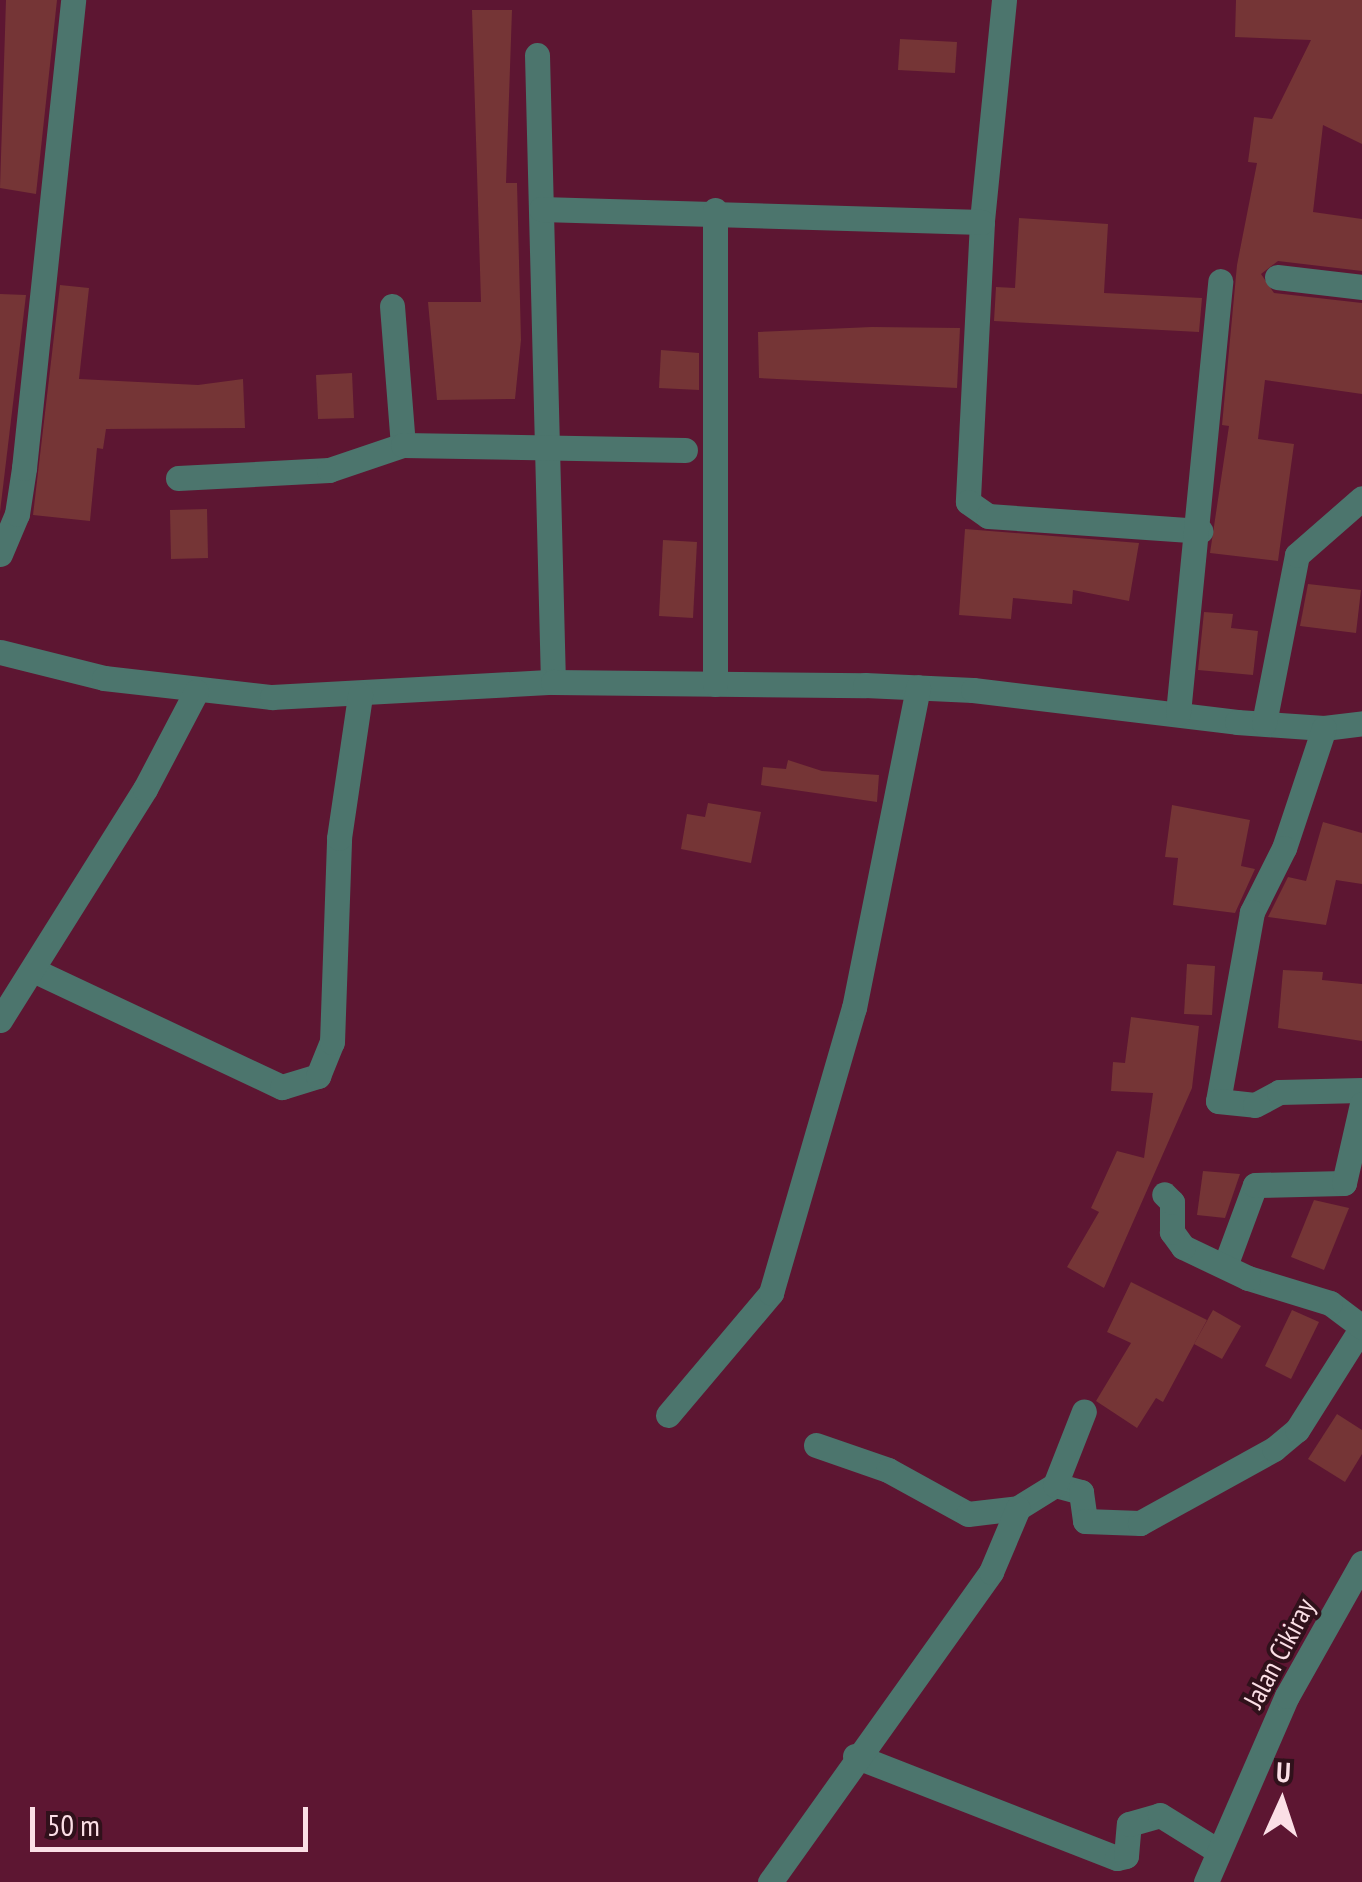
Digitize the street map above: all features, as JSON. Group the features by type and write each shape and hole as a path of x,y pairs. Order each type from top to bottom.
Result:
{"street":[{"path":"0,554 17,514 24,468 73,0"},
{"path":"1004,0 982,222 968,502 988,516 1200,531"},
{"path":"537,55 550,443 553,682"},
{"path":"541,209 715,210 982,222"},
{"path":"715,210 715,684"},
{"path":"1277,276 1362,287"},
{"path":"1178,713 1200,531 1220,281"},
{"path":"392,306 404,445"},
{"path":"178,478 329,470 404,445 550,443 685,450"},
{"path":"1264,723 1297,555 1362,498"},
{"path":"0,652 196,692 360,695 553,682 918,688 1324,728 1362,723"},
{"path":"668,1416 771,1293 854,1008 918,688"},
{"path":"0,1020 196,692"},
{"path":"33,970 282,1088 318,1076 332,1042 340,838 360,695"},
{"path":"1324,728 1290,832 1252,912 1218,1101 1255,1106 1279,1092 1362,1090"},
{"path":"1225,1266 1256,1185 1344,1183 1362,1104"},
{"path":"816,1445 888,1470 955,1511 1018,1508 1072,1498 1140,1523 1263,1456 1297,1430 1362,1327 1330,1303 1225,1266 1175,1240 1172,1202 1164,1194"},
{"path":"1072,1498 1084,1412"},
{"path":"770,1882 856,1756 991,1572 1018,1508"},
{"name":"Jalan Cikiray","path":"1206,1882 1288,1696 1362,1563"},
{"path":"856,1756 1117,1858 1126,1856 1129,1824 1160,1814 1218,1851"}],"building":[{"path":"6,0 57,0 36,194 0,188"},
{"path":"1236,0 1362,0 1362,144 1323,125 1313,212 1362,219 1362,271 1278,261 1261,274 1274,293 1362,303 1362,394 1265,380 1258,439 1294,444 1278,561 1210,553 1229,426 1222,425 1237,265 1257,163 1248,162 1254,117 1272,119 1311,40 1235,37"},
{"path":"472,10 512,10 506,183 517,183 521,340 515,399 437,400 428,302 481,302"},
{"path":"900,39 957,42 955,73 898,70"},
{"path":"1019,218 1108,224 1104,293 1202,298 1199,332 994,321 996,287 1015,288"},
{"path":"60,285 89,288 79,379 198,385 243,379 245,428 106,429 103,449 97,448 90,521 33,515"},
{"path":"0,294 26,295 0,512"},
{"path":"960,328 957,388 759,378 758,332"},
{"path":"661,350 699,353 699,390 659,388"},
{"path":"352,373 354,418 318,419 316,375"},
{"path":"207,509 208,558 171,559 170,510"},
{"path":"965,529 1139,543 1129,601 1073,590 1072,604 1013,598 1011,619 959,615"},
{"path":"663,540 697,542 693,618 659,616"},
{"path":"1308,584 1361,590 1356,633 1300,626"},
{"path":"1204,612 1233,614 1231,628 1258,631 1253,675 1198,670"},
{"path":"788,760 822,771 879,775 877,802 761,785 763,767 786,769"},
{"path":"708,803 761,812 751,863 681,849 687,814 705,817"},
{"path":"1172,805 1250,820 1241,866 1255,869 1235,913 1173,905 1178,858 1165,857"},
{"path":"1323,822 1362,833 1362,884 1336,880 1326,925 1268,917 1288,877 1306,881"},
{"path":"1187,964 1215,966 1212,1015 1184,1014"},
{"path":"1283,970 1323,972 1322,980 1362,984 1362,1041 1278,1028"},
{"path":"1131,1017 1199,1026 1192,1088 1104,1288 1067,1267 1099,1212 1091,1208 1117,1151 1144,1158 1153,1093 1111,1091 1113,1062 1125,1063"},
{"path":"1203,1171 1240,1174 1225,1218 1197,1215"},
{"path":"1314,1200 1349,1208 1324,1270 1291,1257"},
{"path":"1131,1282 1207,1320 1163,1402 1156,1398 1137,1428 1096,1401 1131,1343 1107,1332"},
{"path":"1213,1310 1241,1326 1222,1359 1194,1344"},
{"path":"1292,1310 1319,1322 1291,1379 1265,1366"},
{"path":"1337,1414 1362,1430 1362,1454 1345,1482 1308,1459"}]}
